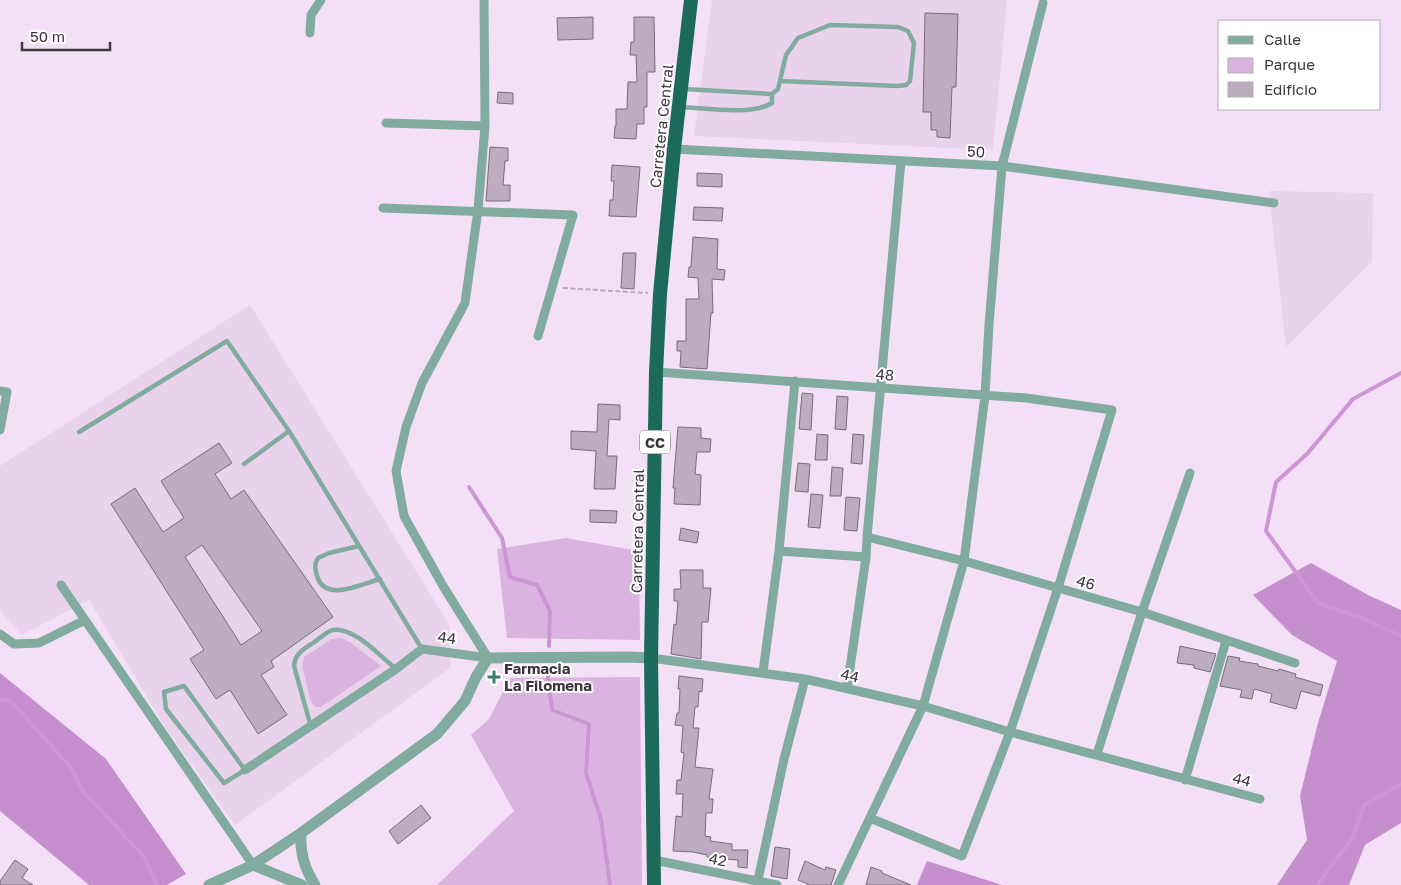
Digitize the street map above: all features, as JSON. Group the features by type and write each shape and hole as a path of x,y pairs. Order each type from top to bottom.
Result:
{"highway":[{"name":"Carretera Central","path":"654,885 651,658 656,372 660,294 691,0"}],"street":[{"path":"310,33 311,14 321,0"},
{"path":"209,885 253,864 301,832 437,734 465,701 476,677 488,658 443,586 404,516 396,472 406,428 422,383 465,302 478,210 485,126 484,0"},
{"path":"838,885 922,706 964,561 985,396 1002,166 1043,4"},
{"path":"386,124 485,126"},
{"name":"50","path":"674,148 1002,166 1274,203"},
{"path":"847,690 866,557 901,161"},
{"path":"383,208 573,215 538,336"},
{"name":"48","path":"656,372 1026,398 1112,410 1058,588"},
{"path":"763,672 780,551 795,381"},
{"path":"0,430 3,392"},
{"path":"1097,754 1142,612 1190,473"},
{"name":"46","path":"867,538 964,561 1142,612 1295,663"},
{"path":"780,551 866,557"},
{"path":"61,585 253,864 302,885"},
{"path":"870,818 962,856 1010,732 1058,588"},
{"path":"0,634 14,644 39,643 85,620"},
{"path":"1185,780 1226,641"},
{"path":"245,770 310,728 422,649"},
{"name":"44","path":"422,649 488,658 628,656 763,672 805,679 922,706 1010,732 1260,799"},
{"path":"758,880 784,759 805,679"},
{"path":"301,832 300,850 307,872 315,885"},
{"name":"42","path":"654,860 777,885"}],"lane":[{"path":"681,89 772,94 778,89 786,55 798,38 830,25 898,27 908,31 914,43 910,81 906,85 780,81"},
{"path":"679,107 748,110 763,108 772,102 772,94"},
{"path":"79,432 227,341 289,432 422,649"},
{"path":"244,464 289,432"},
{"path":"359,546 329,553 318,558 314,566 318,580 331,591 380,579"},
{"path":"310,728 294,666 294,659 299,652 332,630 344,631 356,636 396,669"},
{"path":"184,686 245,770 224,783 166,709 164,692 184,686"}],"path":[{"path":"552,287 660,294"}],"shaded area":[{"path":"712,0 1007,0 993,150 694,136"},
{"path":"1269,191 1373,193 1372,261 1286,347"},
{"path":"250,305 449,624 450,668 235,825 165,727 89,600 22,635 0,611 0,466"},
{"path":"1311,563 1368,595 1401,610 1401,823 1365,845 1349,885 1277,885 1307,840 1300,796 1318,723 1337,661 1292,635 1253,595"},
{"path":"0,673 106,759 186,874 167,885 89,885 0,811"},
{"path":"927,861 1002,885 917,885"}],"green space":[{"path":"566,538 639,551 640,640 507,638 497,549"},
{"path":"341,638 350,642 381,666 321,707 315,707 310,699 302,665 304,657 332,639"},
{"path":"640,677 642,885 437,885 514,811 471,735 489,719 510,678"}],"building":[{"path":"925,13 958,14 956,87 952,87 950,138 937,137 937,130 931,130 931,112 923,112"},
{"path":"593,17 593,39 558,40 557,18"},
{"path":"634,17 654,17 655,72 647,72 647,107 644,107 644,124 637,124 636,139 614,138 616,109 627,109 628,82 637,82 636,55 630,55 631,42 634,42"},
{"path":"498,92 513,93 513,104 497,103"},
{"path":"490,147 508,148 508,161 505,161 503,185 510,185 510,201 486,201"},
{"path":"612,165 640,167 636,217 609,216 610,200 613,200 614,181 611,181"},
{"path":"697,173 722,174 722,187 697,186"},
{"path":"694,207 723,208 722,221 693,220"},
{"path":"693,237 718,239 717,269 725,270 724,280 712,279 713,313 711,313 707,369 680,367 681,351 677,351 677,341 686,341 686,299 699,299 698,278 688,277 689,267 691,267"},
{"path":"623,253 636,253 634,289 621,288"},
{"path":"802,393 813,394 811,430 799,429"},
{"path":"837,396 848,397 846,430 835,429"},
{"path":"598,404 620,405 620,420 609,419 607,456 617,456 615,489 594,489 596,451 571,449 571,431 597,432"},
{"path":"678,427 701,428 701,438 711,439 710,452 697,452 695,474 701,475 700,505 674,504 675,488 673,488"},
{"path":"817,434 828,435 827,460 815,460"},
{"path":"853,434 864,435 862,464 851,463"},
{"path":"219,443 232,463 215,474 231,499 244,490 333,617 271,661 274,667 261,675 287,715 258,734 230,690 216,699 190,659 204,650 111,504 135,488 163,532 184,518 161,481","holes":["202,545 262,631 241,645 185,557"]},
{"path":"798,463 810,464 808,492 795,491"},
{"path":"832,467 843,468 841,496 830,496"},
{"path":"811,494 823,495 820,528 808,527"},
{"path":"846,497 860,498 857,531 844,530"},
{"path":"590,510 617,511 616,523 590,522"},
{"path":"681,528 699,532 697,543 679,540"},
{"path":"680,570 703,570 703,588 711,588 708,622 702,622 701,659 671,654 678,601 674,601 674,589 681,589"},
{"path":"1180,646 1216,654 1210,672 1194,668 1194,665 1177,663"},
{"path":"1228,656 1240,658 1239,661 1296,674 1295,677 1323,685 1320,696 1301,691 1296,709 1270,702 1272,694 1254,689 1252,699 1240,697 1242,690 1220,686"},
{"path":"679,676 703,679 702,692 699,691 698,707 695,707 693,728 699,728 695,767 713,769 709,799 713,799 712,813 706,813 705,836 711,837 710,841 732,844 732,850 748,850 747,868 738,867 738,860 712,858 693,852 673,851 676,816 682,817 683,794 676,794 677,780 681,780 684,753 681,752 683,726 675,725 677,713 679,713"},
{"path":"421,805 431,818 398,844 389,831"},
{"path":"775,847 790,849 787,879 771,876"},
{"path":"15,860 28,869 22,878 33,885 0,885 0,881"},
{"path":"805,861 825,870 826,867 836,870 831,885 810,885 798,880"},
{"path":"871,867 882,871 882,873 911,885 866,885"}],"waterway":[{"path":"1401,373 1353,399 1307,454 1276,482 1266,531 1318,603 1364,619 1401,636"},
{"path":"469,487 502,538 510,577 537,585 550,611 549,646"},
{"path":"548,667 552,710 589,724 586,773 601,819 610,885"},
{"path":"0,699 11,701 71,768 83,791 145,858 157,885"},
{"path":"1317,885 1353,837 1364,805 1401,784"}],"place":[{"name":"Farmacia La Filomena","path":"494,677"}]}
